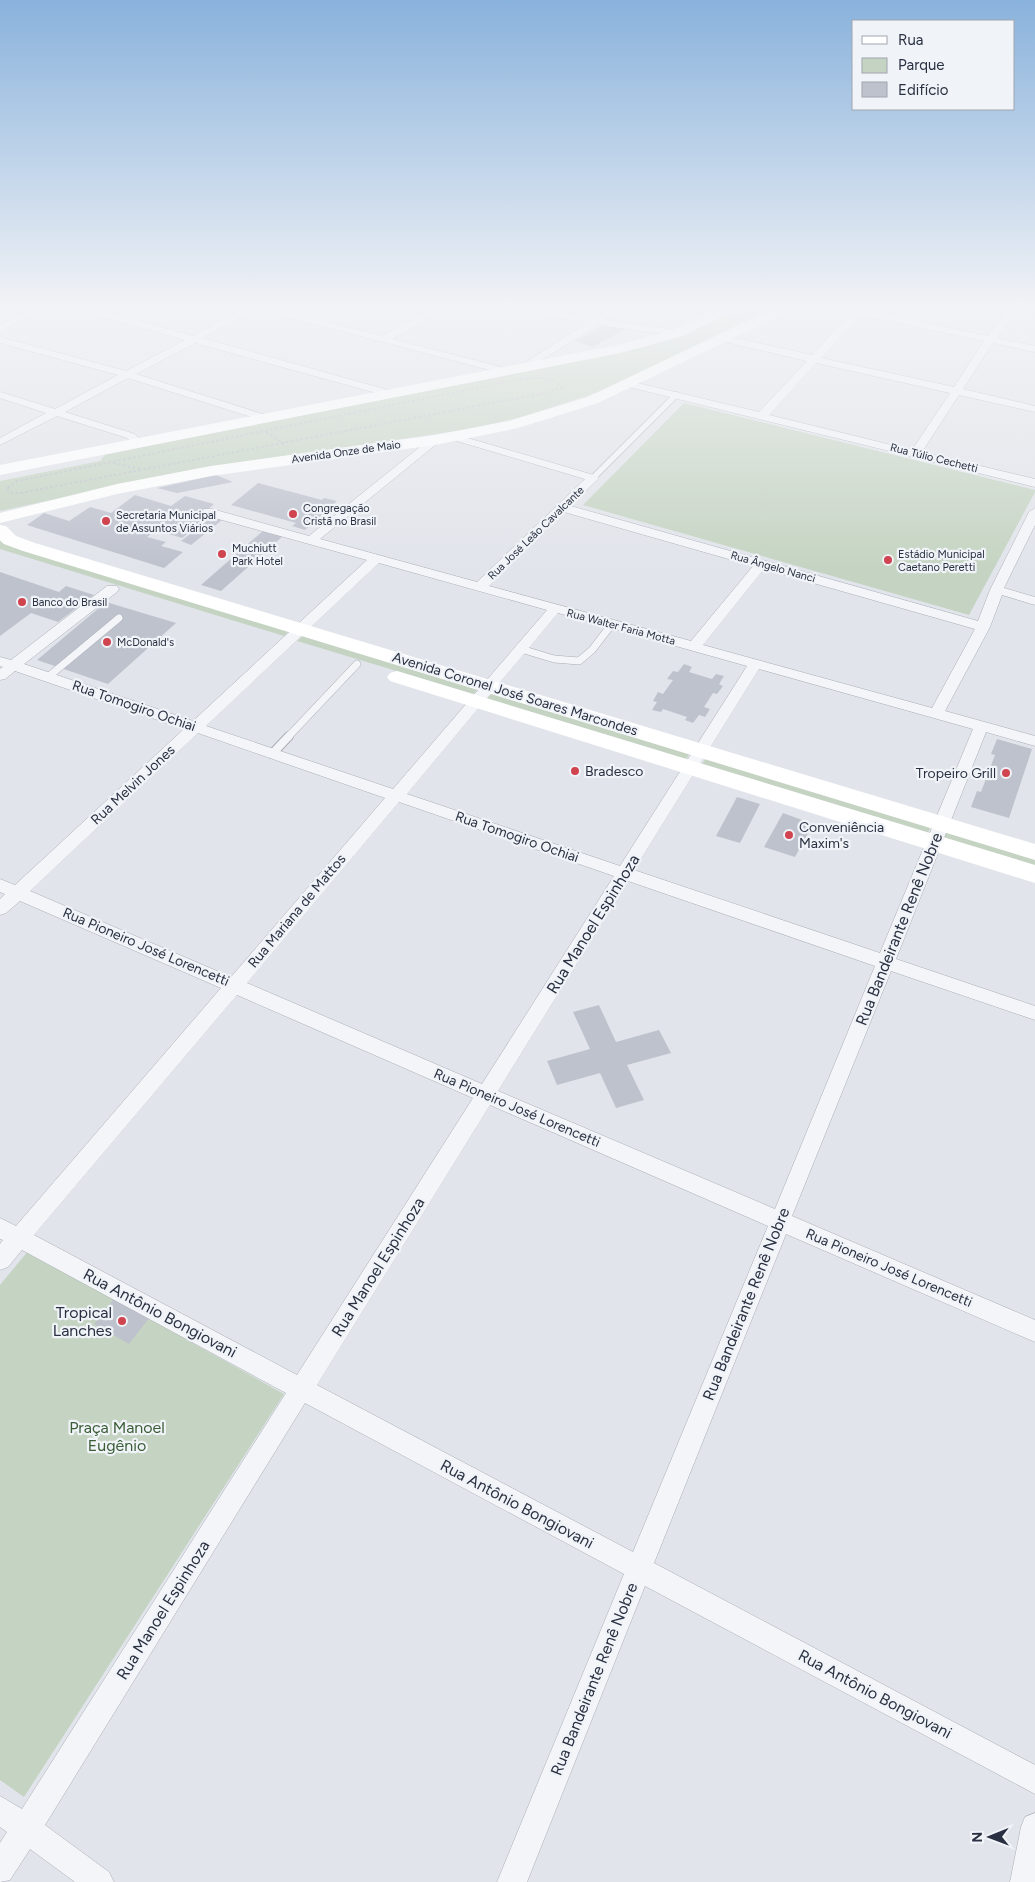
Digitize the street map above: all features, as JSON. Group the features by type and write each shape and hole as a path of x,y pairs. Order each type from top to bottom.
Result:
{"street":[{"path":"0,442 95,393"},
{"path":"176,393 264,426"},
{"path":"387,393 391,394"},
{"path":"0,470 138,443 264,426 397,393"},
{"name":"Avenida Onze de Maio","path":"0,518 108,491 211,471 454,437 521,422 593,400 609,393"},
{"name":"Rua Túlio Cechetti","path":"667,393 1035,483"},
{"path":"762,416 783,393"},
{"path":"915,454 955,393"},
{"path":"960,393 1035,409"},
{"path":"0,395 131,436 138,443"},
{"path":"454,437 593,478"},
{"path":"310,541 435,440"},
{"name":"Rua José Leão Cavalcante","path":"479,588 593,478"},
{"name":"Rua Ângelo Nanci","path":"563,508 983,627"},
{"name":"Rua Walter Faria Motta","path":"208,512 1035,741"},
{"path":"936,714 983,627 997,590 1035,512"},
{"name":"Avenida Coronel José Soares Marcondes","path":"0,530 10,540 29,547 294,636 938,832 1035,852"},
{"name":"Avenida Coronel José Soares Marcondes","path":"0,555 112,590 294,636 357,664 482,694"},
{"name":"Rua Melvin Jones","path":"0,909 376,559"},
{"path":"694,647 761,564"},
{"path":"0,676 7,663 112,590"},
{"path":"997,590 1035,601"},
{"name":"Rua Mariana de Mattos","path":"0,1260 9,1233 234,985 555,609"},
{"name":"Rua Tomogiro Ochiai","path":"7,663 1035,1012"},
{"name":"Rua Manoel Espinhoza","path":"0,1870 755,664"},
{"name":"Rua Bandeirante Renê Nobre","path":"512,1882 981,726"},
{"name":"Avenida Coronel José Soares Marcondes","path":"938,832 1035,874"},
{"name":"Rua Pioneiro José Lorencetti","path":"0,885 1035,1331"},
{"name":"Rua Antônio Bongiovani","path":"9,1233 1035,1780"},
{"path":"0,1810 99,1882"},
{"path":"1025,1882 1035,1826"}],"lane":[{"path":"593,478 676,395"},
{"path":"48,677 119,618"},
{"path":"521,649 568,662 579,662 585,658 612,624"},
{"path":"272,754 357,664"}],"path":[{"path":"450,393 264,426 16,481 6,489 13,493 20,493 546,393"},
{"path":"264,426 290,449"},
{"path":"100,461 161,472"}],"green space":[{"path":"403,393 595,393 518,418 464,430 200,468 0,511 0,481 100,461 105,455"},
{"name":"Estádio Municipal Caetano Peretti","path":"684,403 1035,490 1035,492 969,615 583,505"},
{"path":"0,541 4,544 289,631 284,636 0,549"},
{"path":"303,635 478,689 473,694 297,641"},
{"path":"492,693 690,753 686,759 487,699"},
{"path":"706,758 931,826 928,833 702,764"},
{"path":"947,831 1035,858 1035,867 944,839"},
{"name":"Praça Manoel Eugênio","path":"28,1251 284,1394 24,1797 0,1780 0,1285"}],"building":[{"path":"216,475 233,482 177,493 157,488"},
{"name":"Congregação Cristã no Brasil","path":"258,483 322,500 324,498 337,501 305,530 292,526 296,523 231,505"},
{"path":"135,495 171,506 185,496 214,504 202,514 209,516 182,538 156,530 147,537 166,542 161,546 183,552 164,568 27,525 44,513 69,521 90,507 111,513"},
{"path":"212,517 222,520 191,545 181,541"},
{"path":"263,531 283,536 221,591 201,585"},
{"name":"Banco do Brasil","path":"0,572 59,592 66,586 94,595 58,622 31,613 0,636"},
{"name":"McDonald's","path":"106,602 176,623 108,684 37,660"},
{"path":"684,664 692,667 689,672 712,679 716,674 724,676 719,684 723,686 717,694 713,693 704,707 710,709 705,717 699,715 693,723 685,720 687,717 663,709 661,712 652,710 657,702 653,701 658,692 663,694 673,680 667,679 673,671 678,672"},
{"name":"Tropeiro Grill","path":"997,739 1032,749 1009,818 971,807 977,791 981,792 995,755 991,754"},
{"path":"737,797 760,804 740,843 716,836"},
{"name":"Conveniência Maxim's","path":"783,813 813,824 795,857 764,847"},
{"path":"599,1005 616,1042 659,1030 671,1053 627,1065 644,1100 616,1108 600,1073 557,1085 547,1061 590,1049 573,1012"},
{"name":"Tropical Lanches","path":"114,1299 149,1318 129,1344 94,1324"}],"place":[{"name":"Congregação Cristã no Brasil","path":"293,514"},
{"name":"Secretaria Municipal de Assuntos Viários","path":"106,521"},
{"name":"Muchiutt Park Hotel","path":"222,554"},
{"name":"Estádio Municipal Caetano Peretti","path":"888,560"},
{"name":"Banco do Brasil","path":"22,602"},
{"name":"McDonald's","path":"107,642"},
{"name":"Bradesco","path":"575,771"},
{"name":"Tropeiro Grill","path":"1006,773"},
{"name":"Conveniência Maxim's","path":"789,835"},
{"name":"Tropical Lanches","path":"122,1321"}]}
